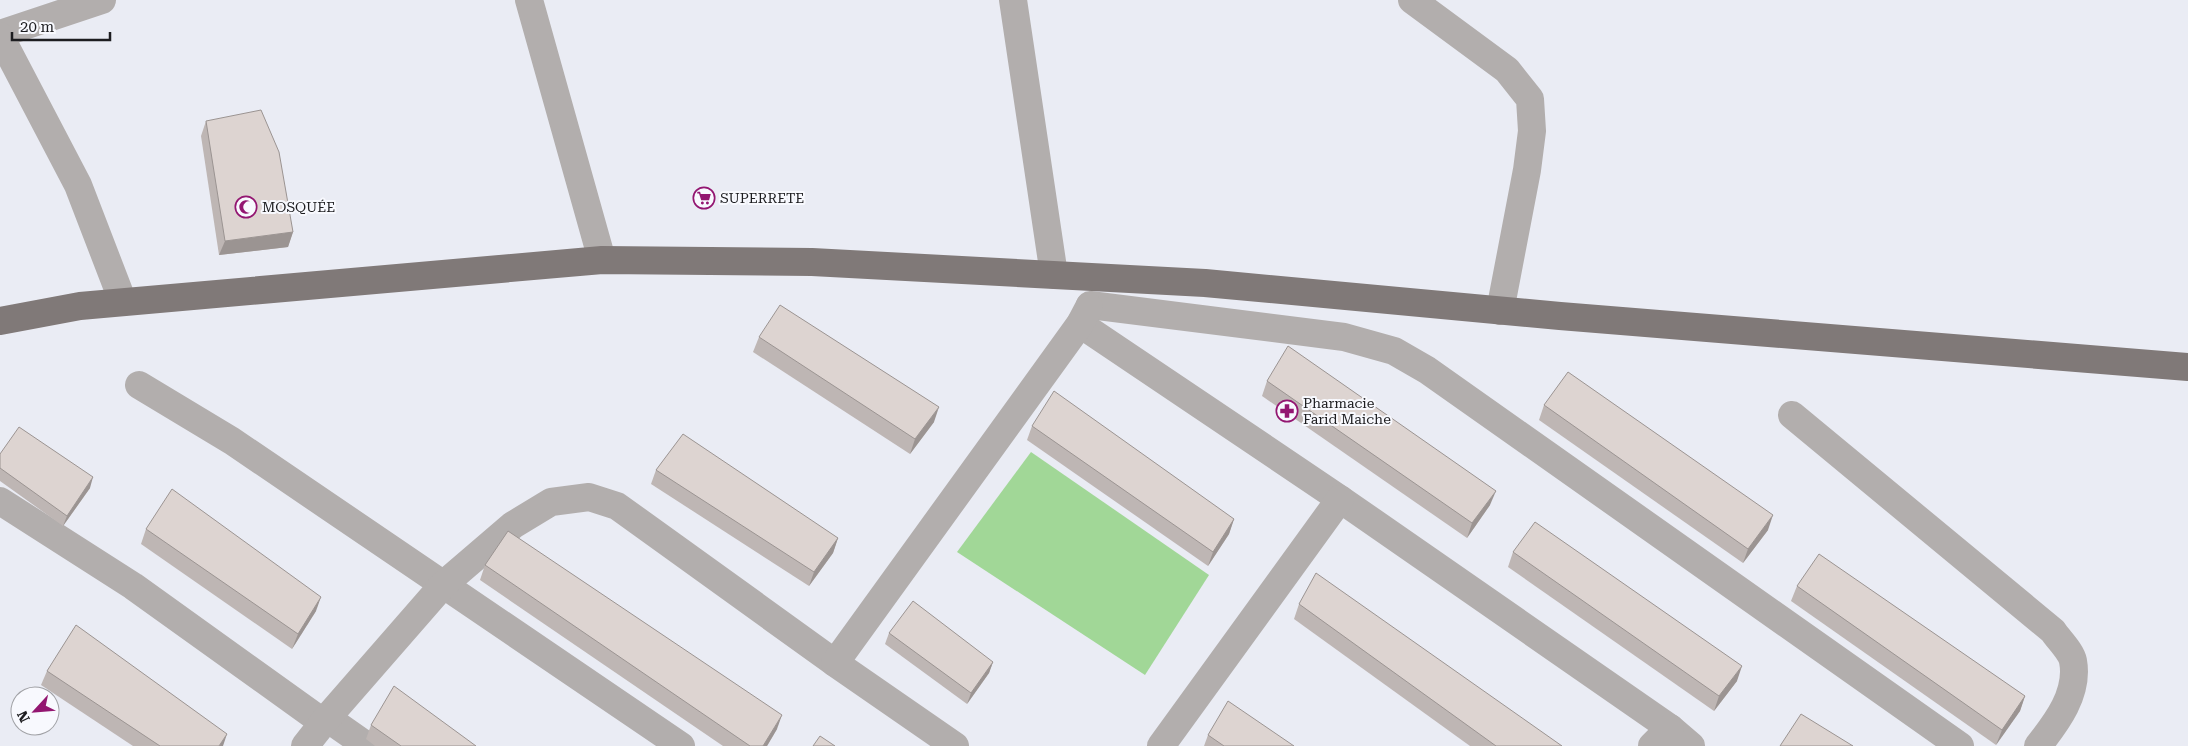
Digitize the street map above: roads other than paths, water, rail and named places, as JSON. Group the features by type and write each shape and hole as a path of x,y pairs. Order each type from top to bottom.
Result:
{"main road":[{"path":"0,321 80,306 602,260 812,262 1205,284 1500,311 2188,367"}],"street":[{"path":"102,0 0,35 78,185 123,302"},
{"path":"529,0 602,260"},
{"path":"1013,0 1054,275"},
{"path":"1412,0 1507,70 1530,99 1532,131 1527,170 1500,311"},
{"path":"835,663 1085,314 1102,278"},
{"path":"1085,314 1340,499 1661,737 1691,746"},
{"path":"1085,314 1344,337 1394,351 1427,370 1960,746"},
{"path":"139,385 232,441 681,746"},
{"path":"1792,416 2053,632 2073,659 2072,691 2058,721 2038,746"},
{"path":"306,746 326,720 443,584 512,525 551,502 589,496 616,506 835,663 955,746"},
{"path":"1161,746 1340,499"},
{"path":"0,501 133,586 326,720 367,746"}],"place":[{"name":"SUPERRETE","path":"704,198"},
{"name":"MOSQUÉE","path":"246,207"},
{"name":"Pharmacie Farid Maiche","path":"1287,411"}]}
